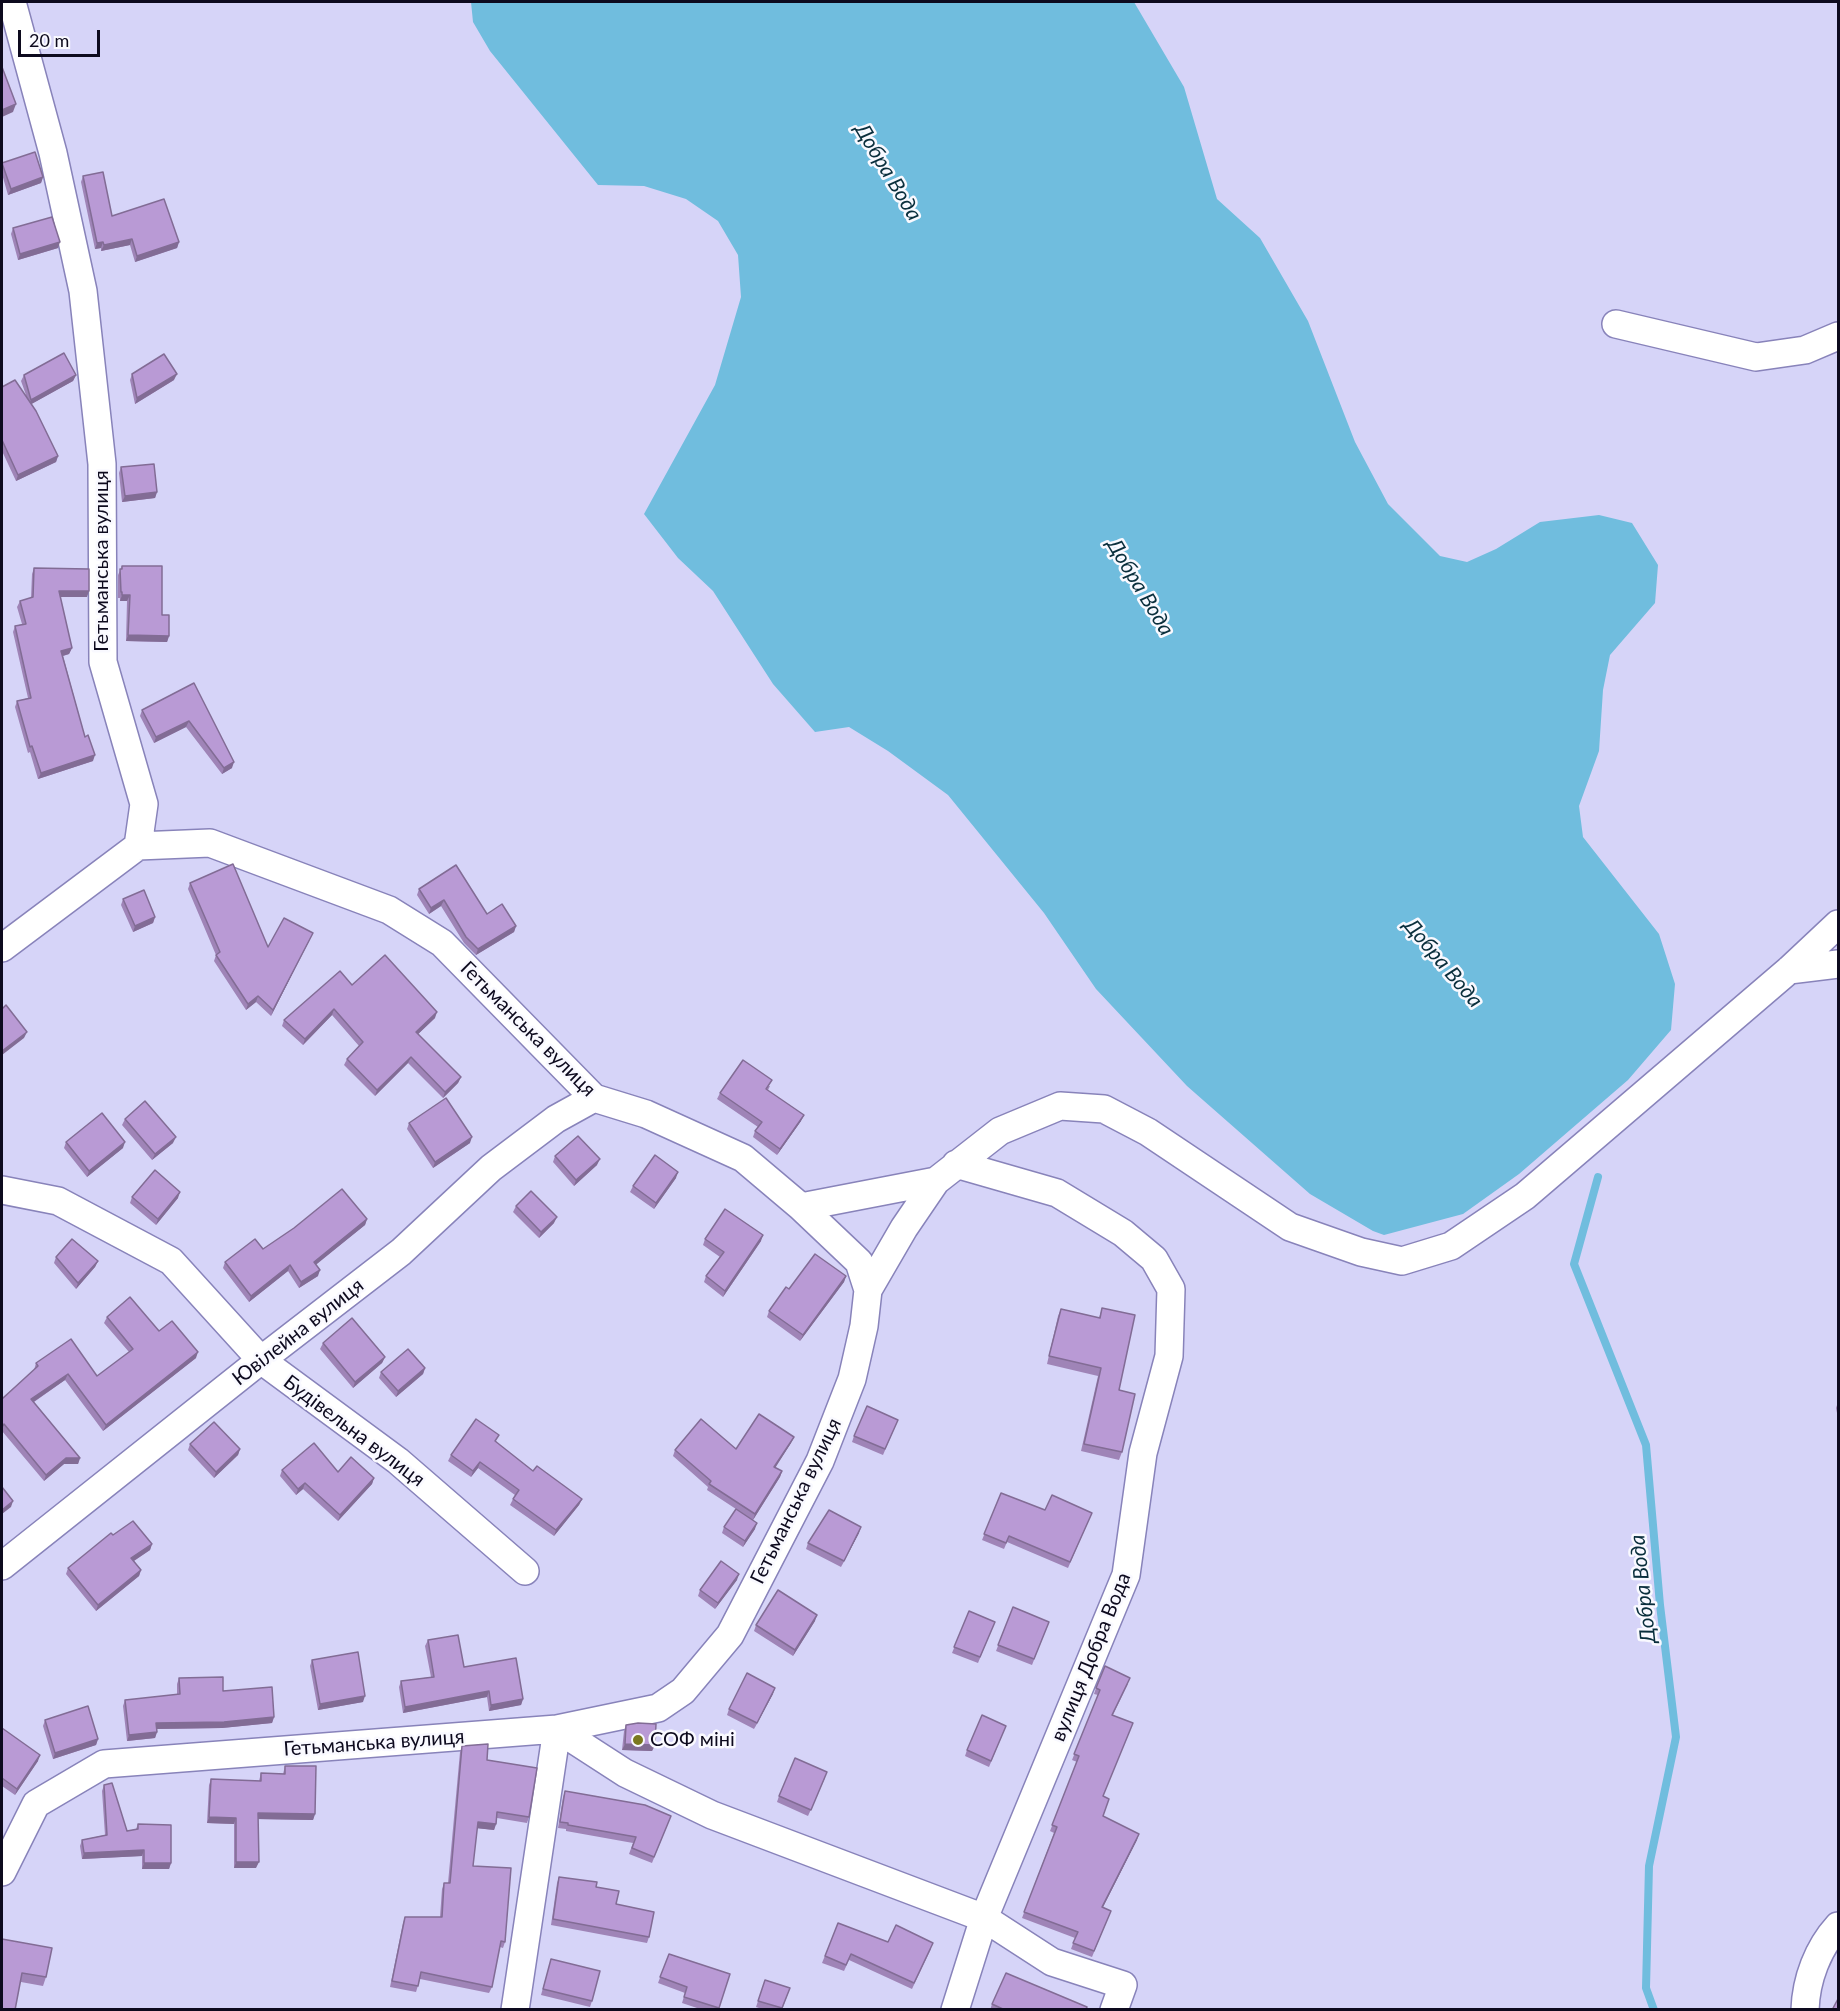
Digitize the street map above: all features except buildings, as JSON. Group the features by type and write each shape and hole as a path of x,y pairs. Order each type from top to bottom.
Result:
{"street":[{"name":"Гетьманська вулиця","path":"2,1872 36,1804 104,1764 557,1730 658,1708 683,1691 730,1635 820,1461 852,1379 864,1326 868,1290 859,1262 801,1207 742,1158 646,1114 594,1098 442,943 389,910 210,843 138,846 144,804 103,662 102,464 83,291 53,153 12,2"},
{"path":"1616,324 1755,357 1805,350 1839,336"},
{"path":"2,948 138,846"},
{"path":"868,1290 904,1228 936,1181 1000,1131 1060,1106 1104,1109 1148,1132 1290,1227 1361,1252 1402,1261 1451,1246 1525,1196 1789,970 1839,924"},
{"path":"1789,970 1839,964"},
{"name":"Ювілейна вулиця","path":"2,1566 401,1252 491,1168 556,1119 594,1098"},
{"name":"вулиця Добра Вода","path":"955,2010 984,1918 1126,1575 1143,1453 1169,1356 1171,1290 1154,1259 1123,1233 1057,1193 956,1164"},
{"path":"801,1207 936,1181"},
{"name":"Будівельна вулиця","path":"2,1190 58,1201 171,1261 261,1360 398,1461 525,1571"},
{"path":"516,2010 557,1730 625,1773 712,1815 984,1918 1052,1962 1123,1985 1114,2010"},
{"path":"1804,2010 1810,1977 1827,1939 1839,1926"}],"water":[{"path":"471,2 1134,2 1184,87 1217,199 1260,238 1308,321 1355,442 1388,504 1440,556 1467,562 1496,549 1540,522 1599,515 1632,523 1658,565 1655,603 1610,655 1603,690 1599,751 1579,806 1583,837 1659,934 1675,984 1671,1030 1628,1080 1519,1174 1463,1214 1384,1235 1373,1231 1310,1194 1187,1086 1096,989 1044,913 948,795 888,751 849,727 815,732 773,684 713,591 678,558 644,514 715,385 741,297 738,255 718,221 686,199 644,186 598,185 490,51 473,22"}],"waterway":[{"name":"Добра Вода","path":"1598,1177 1574,1264 1646,1445 1660,1605 1676,1737 1649,1866 1646,1988 1654,2010"}],"place":[{"name":"СОФ міні","path":"638,1740"}]}
